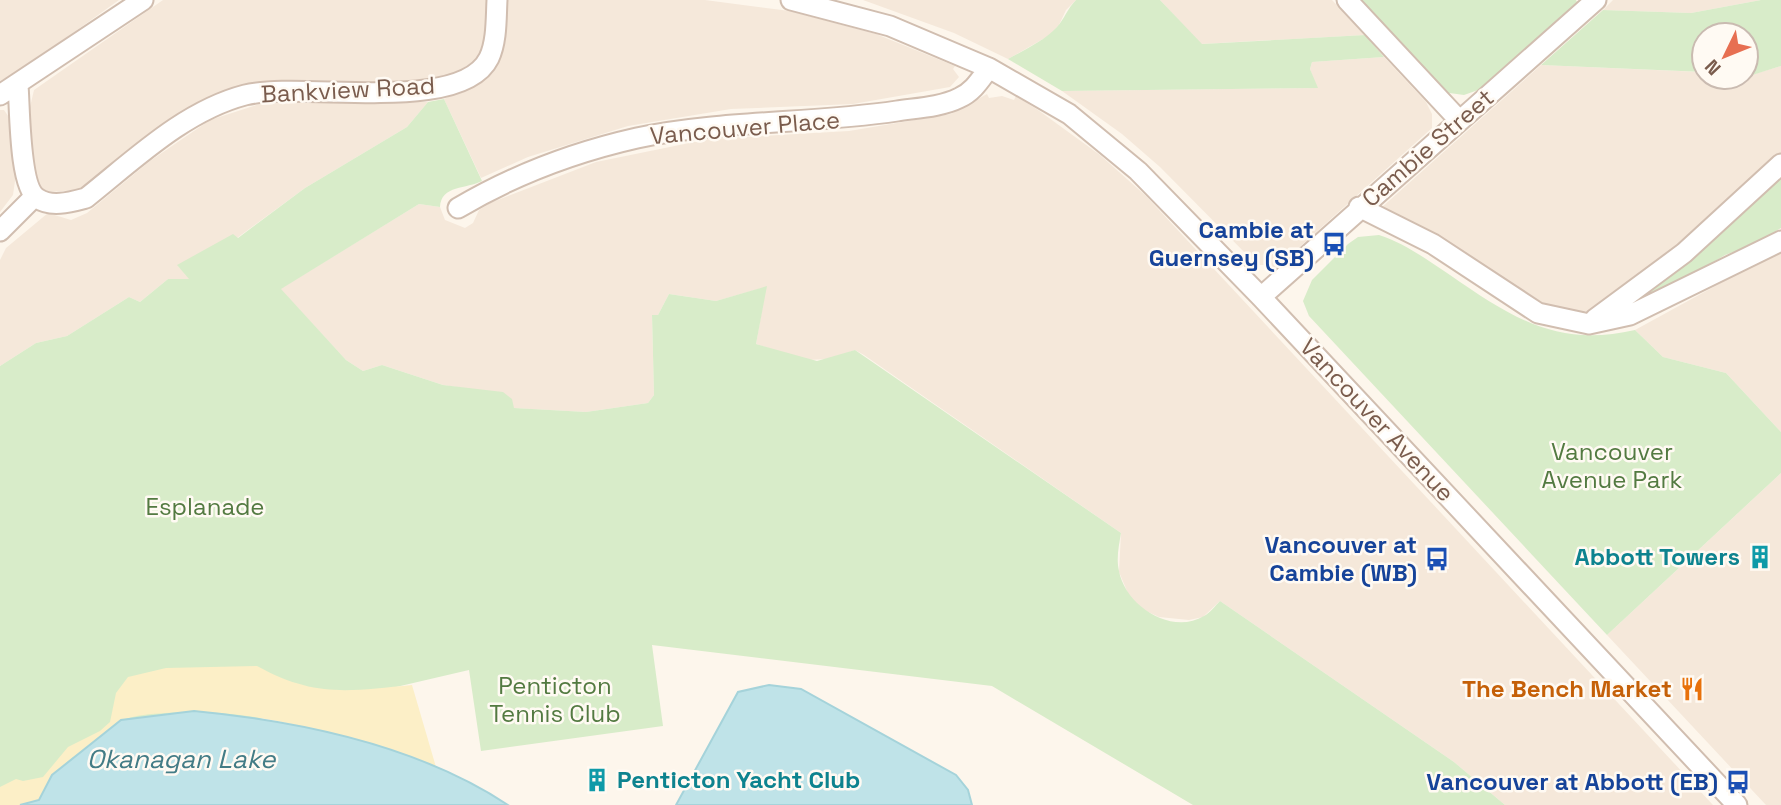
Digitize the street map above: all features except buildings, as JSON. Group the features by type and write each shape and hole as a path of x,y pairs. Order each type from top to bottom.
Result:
{"street":[{"path":"0,95 143,0"},
{"name":"Bankview Road","path":"34,197 48,204 86,198 183,122 243,96 297,89 411,93 435,90 464,80 477,72 490,57 497,0"},
{"name":"Vancouver Avenue","path":"791,0 890,26 989,68 1052,103 1089,129 1138,171 1261,296 1737,805"},
{"path":"1347,0 1458,119"},
{"name":"Cambie Street","path":"1261,296 1458,119 1544,49 1596,0"},
{"name":"Vancouver Place","path":"458,208 489,190 553,164 637,138 720,127 845,119 950,102 969,93 989,68"},
{"path":"0,231 34,197 26,181 18,85"},
{"path":"1589,324 1684,253 1781,164"},
{"path":"1359,207 1433,244 1538,313 1589,324 1630,315 1781,241"}],"shaded area":[{"path":"0,0 119,0 24,68 0,81"},
{"path":"163,0 487,0 484,45 478,58 447,79 401,84 306,80 258,84 205,100 176,115 78,190 47,192 39,187 34,172 30,107 34,90"},
{"path":"506,0 705,0 790,11 876,34 955,66 953,69 959,77 950,87 853,104 731,109 628,126 528,157 481,178 444,99 476,83 498,63 504,48"},
{"path":"863,0 1076,0 1050,35 1008,59 954,33"},
{"path":"1160,0 1332,0 1365,35 1201,44"},
{"path":"1613,0 1761,0 1691,13 1603,10"},
{"path":"1384,57 1426,102 1432,114 1432,128 1274,270 1270,265 1260,265 1253,261 1160,167 1122,134 1062,91 1317,88 1310,69 1312,62"},
{"path":"1541,65 1690,71 1690,91 1760,91 1760,72 1781,66 1781,156 1676,252 1613,298 1588,311 1573,314 1555,312 1381,208"},
{"path":"987,94 989,98 1002,96 1014,100 1016,96 1038,110 1100,155 1146,196 1713,805 1505,805 1454,762 1220,601 1203,617 1189,620 1159,617 1144,610 1130,598 1119,572 1121,533 864,355 855,350 830,359 806,360 756,344 766,287 716,301 669,294 658,315 652,316 654,395 648,403 586,412 513,408 470,389 443,385 382,365 363,371 346,360 280,289 419,204 440,207 445,220 465,228 473,223 479,210 490,203 596,162 709,139 849,131 951,114"},
{"path":"272,100 428,102 407,127 305,188 237,238 178,266 190,279 168,279 140,302 129,297 67,336 36,343 0,366 0,260 6,248 48,213 71,220 87,213 150,161 210,120"},
{"path":"0,110 4,110 13,123 17,167 13,195 0,212"},
{"path":"1781,250 1781,432 1726,373 1663,357 1635,330"},
{"path":"1781,473 1781,805 1766,805 1607,635"}],"green space":[{"path":"1076,0 1160,0 1202,44 1365,35 1384,57 1312,62 1310,69 1318,88 1062,91 1008,59 1052,32"},
{"path":"1357,0 1576,0 1579,6 1481,89 1464,95 1442,92"},
{"path":"1761,0 1781,0 1781,66 1760,73 1760,21 1690,21 1690,71 1541,65 1603,10 1691,13"},
{"name":"Esplanade","path":"444,99 482,181 450,191 441,200 440,207 419,204 281,289 346,360 363,371 382,365 443,385 503,392 512,399 514,408 586,412 648,403 654,395 652,315 658,315 669,294 716,301 767,286 756,344 817,361 855,350 1121,533 1118,562 1123,584 1130,595 1151,614 1164,620 1191,621 1206,615 1220,601 1454,762 1505,805 1193,805 992,686 652,645 663,726 481,751 469,670 263,718 20,805 0,805 0,366 36,343 67,336 129,297 140,302 168,279 189,279 177,265 233,234 238,238 305,188 407,127 428,102"},
{"path":"1781,172 1781,228 1755,244 1725,255 1639,307 1618,309"},
{"name":"Vancouver Avenue Park","path":"1379,235 1407,247 1494,304 1537,325 1582,335 1607,335 1635,330 1663,357 1726,373 1781,432 1781,473 1607,635 1309,316 1303,301 1312,280 1358,237"}],"sand":[{"path":"257,666 315,688 351,690 412,685 436,767 337,735 269,719 200,712 155,714 121,721 68,761 54,776 39,800 20,805 0,805 0,787 16,779 23,781 43,777 68,747 100,731 110,722 116,693 128,677 166,668"}],"water":[{"path":"769,685 801,689 956,775 968,790 972,805 676,805 738,692"},
{"name":"Okanagan Lake","path":"194,711 275,722 357,740 436,767 473,784 508,805 20,805 39,800 52,775 121,720"}],"place":[{"name":"Cambie at Guernsey (SB)","path":"1334,244"},
{"name":"Abbott Towers","path":"1760,557"},
{"name":"Vancouver at Cambie (WB)","path":"1437,559"},
{"name":"The Bench Market","path":"1692,689"},
{"name":"Penticton Yacht Club","path":"597,780"},
{"name":"Vancouver at Abbott (EB)","path":"1738,782"}],"park label":[{"name":"Penticton Tennis Club","path":"555,700"}]}
